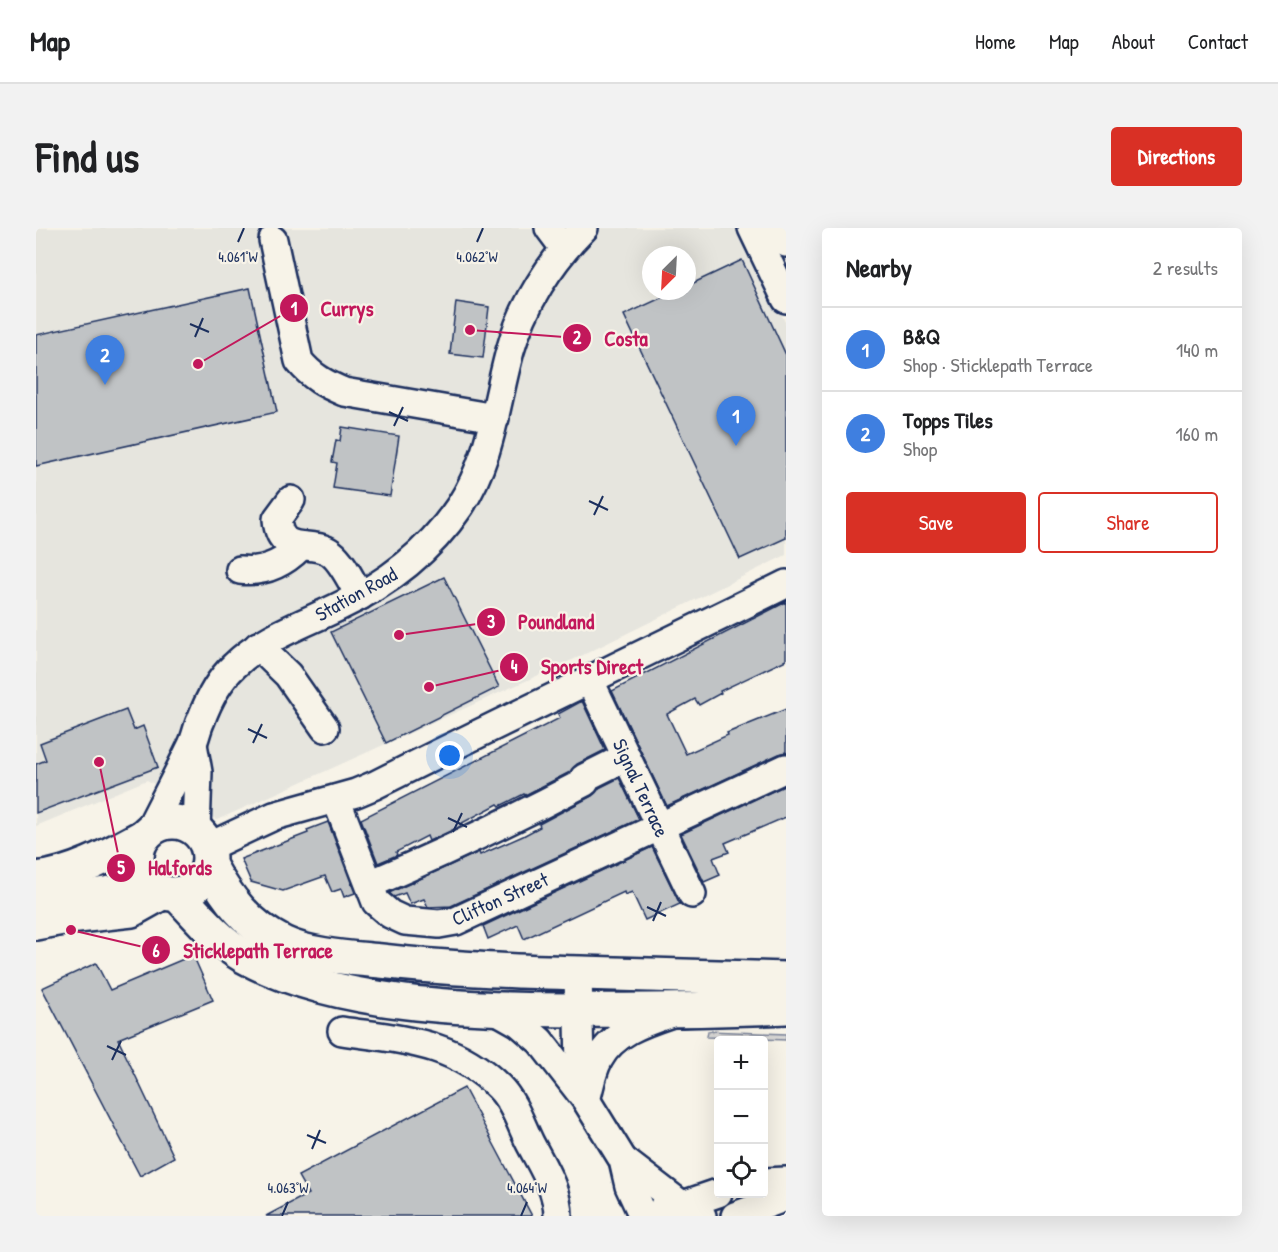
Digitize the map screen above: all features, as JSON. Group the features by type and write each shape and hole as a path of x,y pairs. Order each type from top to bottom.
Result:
{"main road":[{"path":"36,879 72,870 147,833 160,824 173,822 185,824 204,848 222,890 239,911 261,930 284,944 304,950 415,965 484,970 786,979"},
{"path":"147,833 138,847 138,866 146,883 166,893 242,955 274,971 310,983 358,994 426,1004 496,1010 678,1012 786,1007"},
{"path":"36,906 111,893 188,891 198,885 205,876 204,848"}],"street":[{"name":"Station Road","path":"147,833 193,744 201,717 219,683 234,666 258,646 380,586 407,565 435,538 460,506 485,456 510,350 556,238 584,228"},
{"path":"752,228 786,299"},
{"path":"778,228 786,243"},
{"path":"273,240 299,361 310,375 344,392 495,418"},
{"path":"291,500 277,519 277,527 290,541 323,548 333,554 360,596"},
{"path":"204,848 274,816 375,785 515,714 590,681 786,584"},
{"path":"258,646 288,675 325,728"},
{"name":"Signal Terrace","path":"590,681 692,894"},
{"name":"Station Road","path":"193,744 198,772 204,848"},
{"path":"370,884 442,853 535,808 585,783 584,778 626,757"},
{"name":"Clifton Street","path":"326,801 370,884 376,902 390,914 405,921 439,924 449,923 786,768"},
{"path":"36,926 132,913 166,893"},
{"path":"578,973 580,1065 586,1100"},
{"path":"496,1010 519,1023 540,1041 586,1100 623,1160 629,1186 643,1216"},
{"path":"586,1100 599,1059 612,1044 629,1029 678,1012"},
{"path":"342,1031 431,1045 455,1055 500,1088 512,1106 546,1173 558,1208 558,1216"},
{"path":"623,1160 689,1208"},
{"path":"768,1182 786,1181"},
{"path":"651,1216 659,1208 669,1204 689,1208 714,1195"},
{"path":"735,1216 786,1197"}],"shaded area":[{"path":"36,228 740,228 786,324 786,555 581,656 217,820 147,780 36,826"}],"green space":[{"path":"708,1031 786,1034 786,1040 768,1039 768,1036 707,1037"}],"building":[{"path":"742,260 786,355 786,538 740,559 624,315 656,300 696,300 696,282"},
{"path":"250,288 277,412 36,466 36,335"},
{"path":"456,302 489,307 483,358 450,354"},
{"path":"342,427 399,436 390,496 333,488 337,463 332,462 336,440 340,441"},
{"path":"444,577 499,687 386,743 331,632"},
{"path":"786,602 786,660 720,691 721,693 699,705 695,699 667,714 686,754 728,735 727,733 786,709 786,752 667,806 612,691"},
{"path":"582,701 605,750 577,764 570,772 525,795 500,806 498,804 460,824 461,826 429,841 427,836 396,852 397,855 378,863 361,819 560,718 558,714"},
{"path":"126,710 134,730 143,726 158,767 36,813 36,764 46,760 40,743"},
{"path":"619,778 639,819 451,906 428,907 424,899 410,904 405,893 394,897 389,893 479,852 480,855 523,836 540,827 539,824 592,796 599,788"},
{"path":"786,785 786,817 725,843 729,852 713,858 720,875 704,882 681,834"},
{"path":"328,822 355,893 344,897 341,889 332,892 325,876 283,891 251,882 241,859 308,833 307,830"},
{"path":"652,847 680,904 645,920 632,892 625,895 624,892 524,939 518,925 488,939 483,926"},
{"path":"193,955 213,1000 118,1039 174,1157 140,1176 42,988 96,963 110,990"},
{"path":"464,1088 532,1216 266,1216 308,1194 298,1176"}],"place":[{"name":"Costa","path":"470,330"},
{"name":"Currys","path":"198,364"},
{"name":"Topps Tiles","path":"105,385"},
{"name":"B&Q","path":"736,446"},
{"name":"Poundland","path":"399,635"},
{"name":"Sports Direct","path":"429,687"},
{"name":"Halfords","path":"99,762"},
{"name":"Sticklepath Terrace","path":"71,930"}]}
